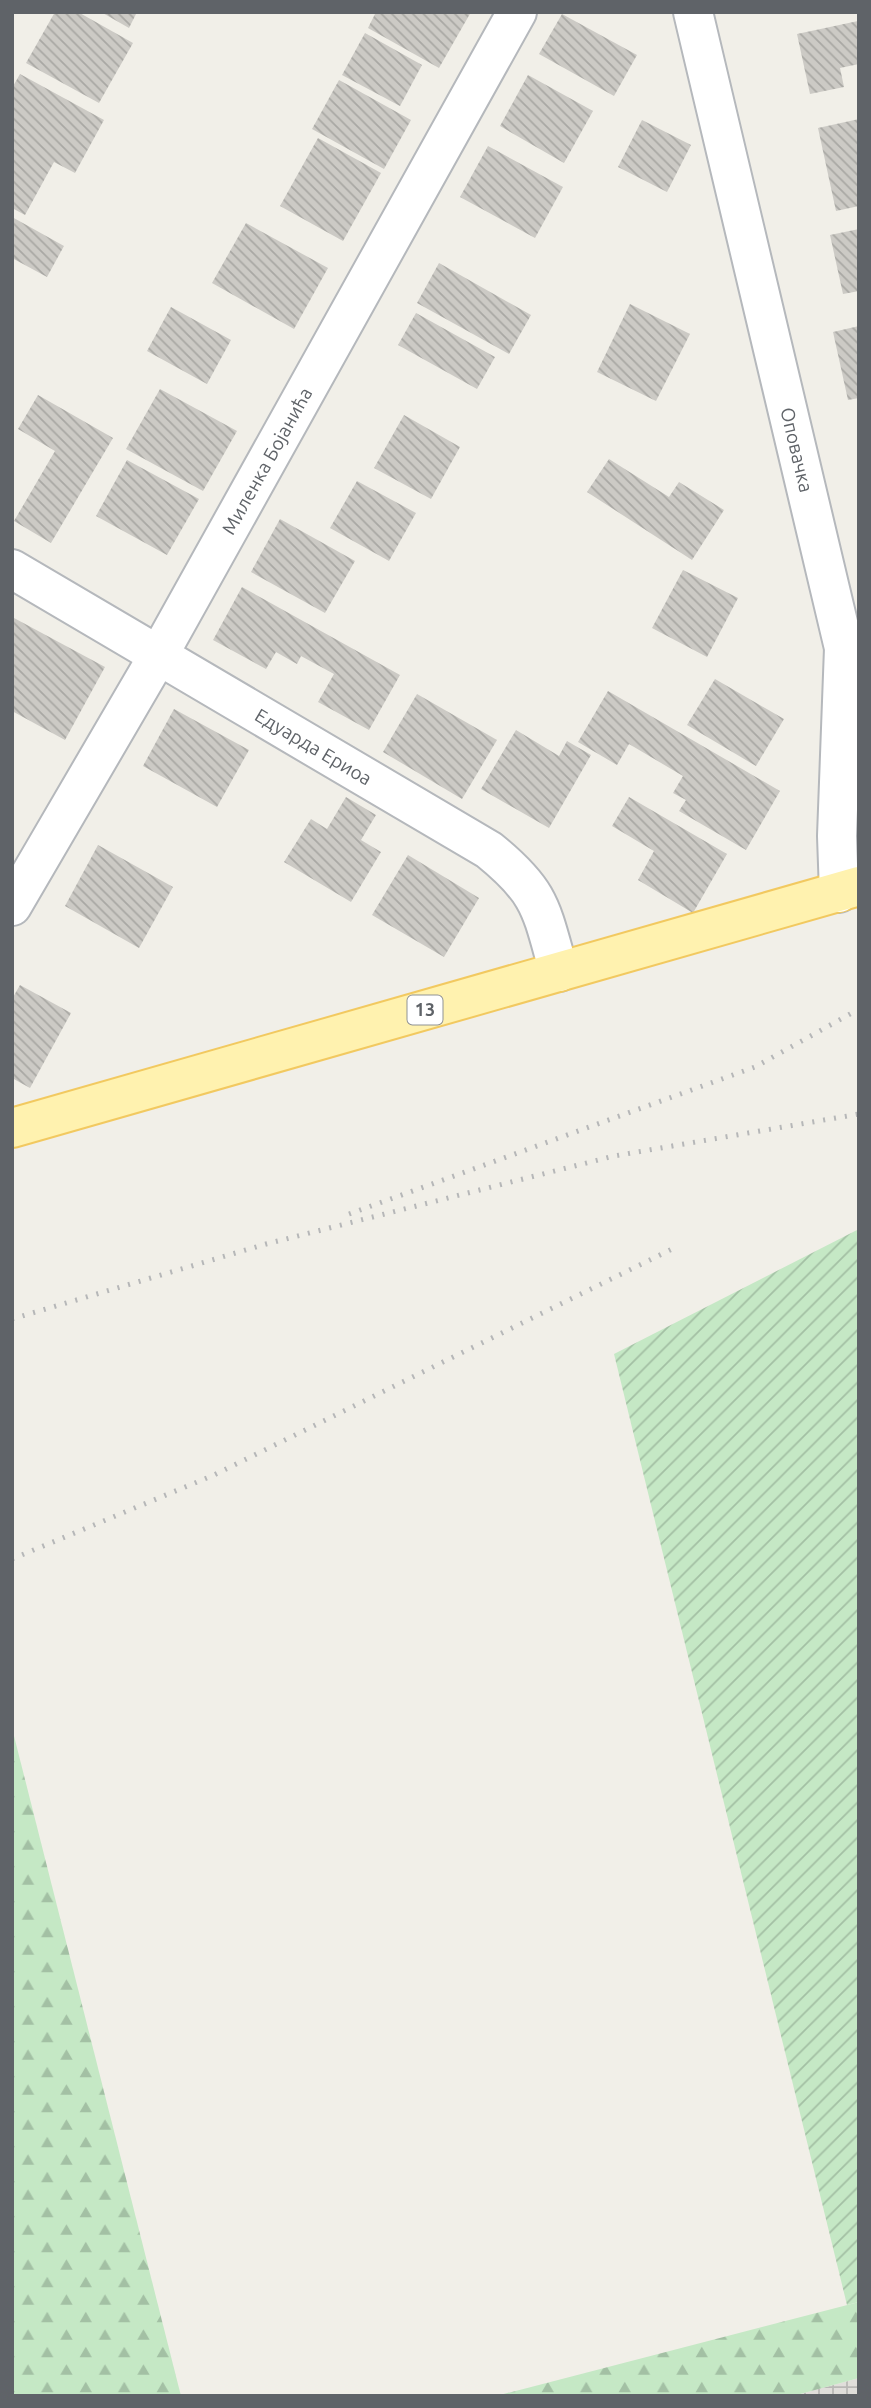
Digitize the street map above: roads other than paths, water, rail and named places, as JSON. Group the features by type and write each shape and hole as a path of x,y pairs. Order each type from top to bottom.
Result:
{"main road":[{"name":"13","path":"12,1128 849,889"}],"street":[{"name":"Миленка Бојанића","path":"12,906 158,656 517,12"},
{"name":"Оповачка","path":"693,12 844,648 837,836 849,889"},
{"name":"Едуарда Ериоа","path":"12,569 489,850 520,875 539,902 559,972"}],"railway":[{"path":"349,1214 755,1067 859,1009"},
{"path":"12,1319 266,1244 614,1156 859,1114"},
{"path":"12,1559 214,1475 672,1249"}]}
